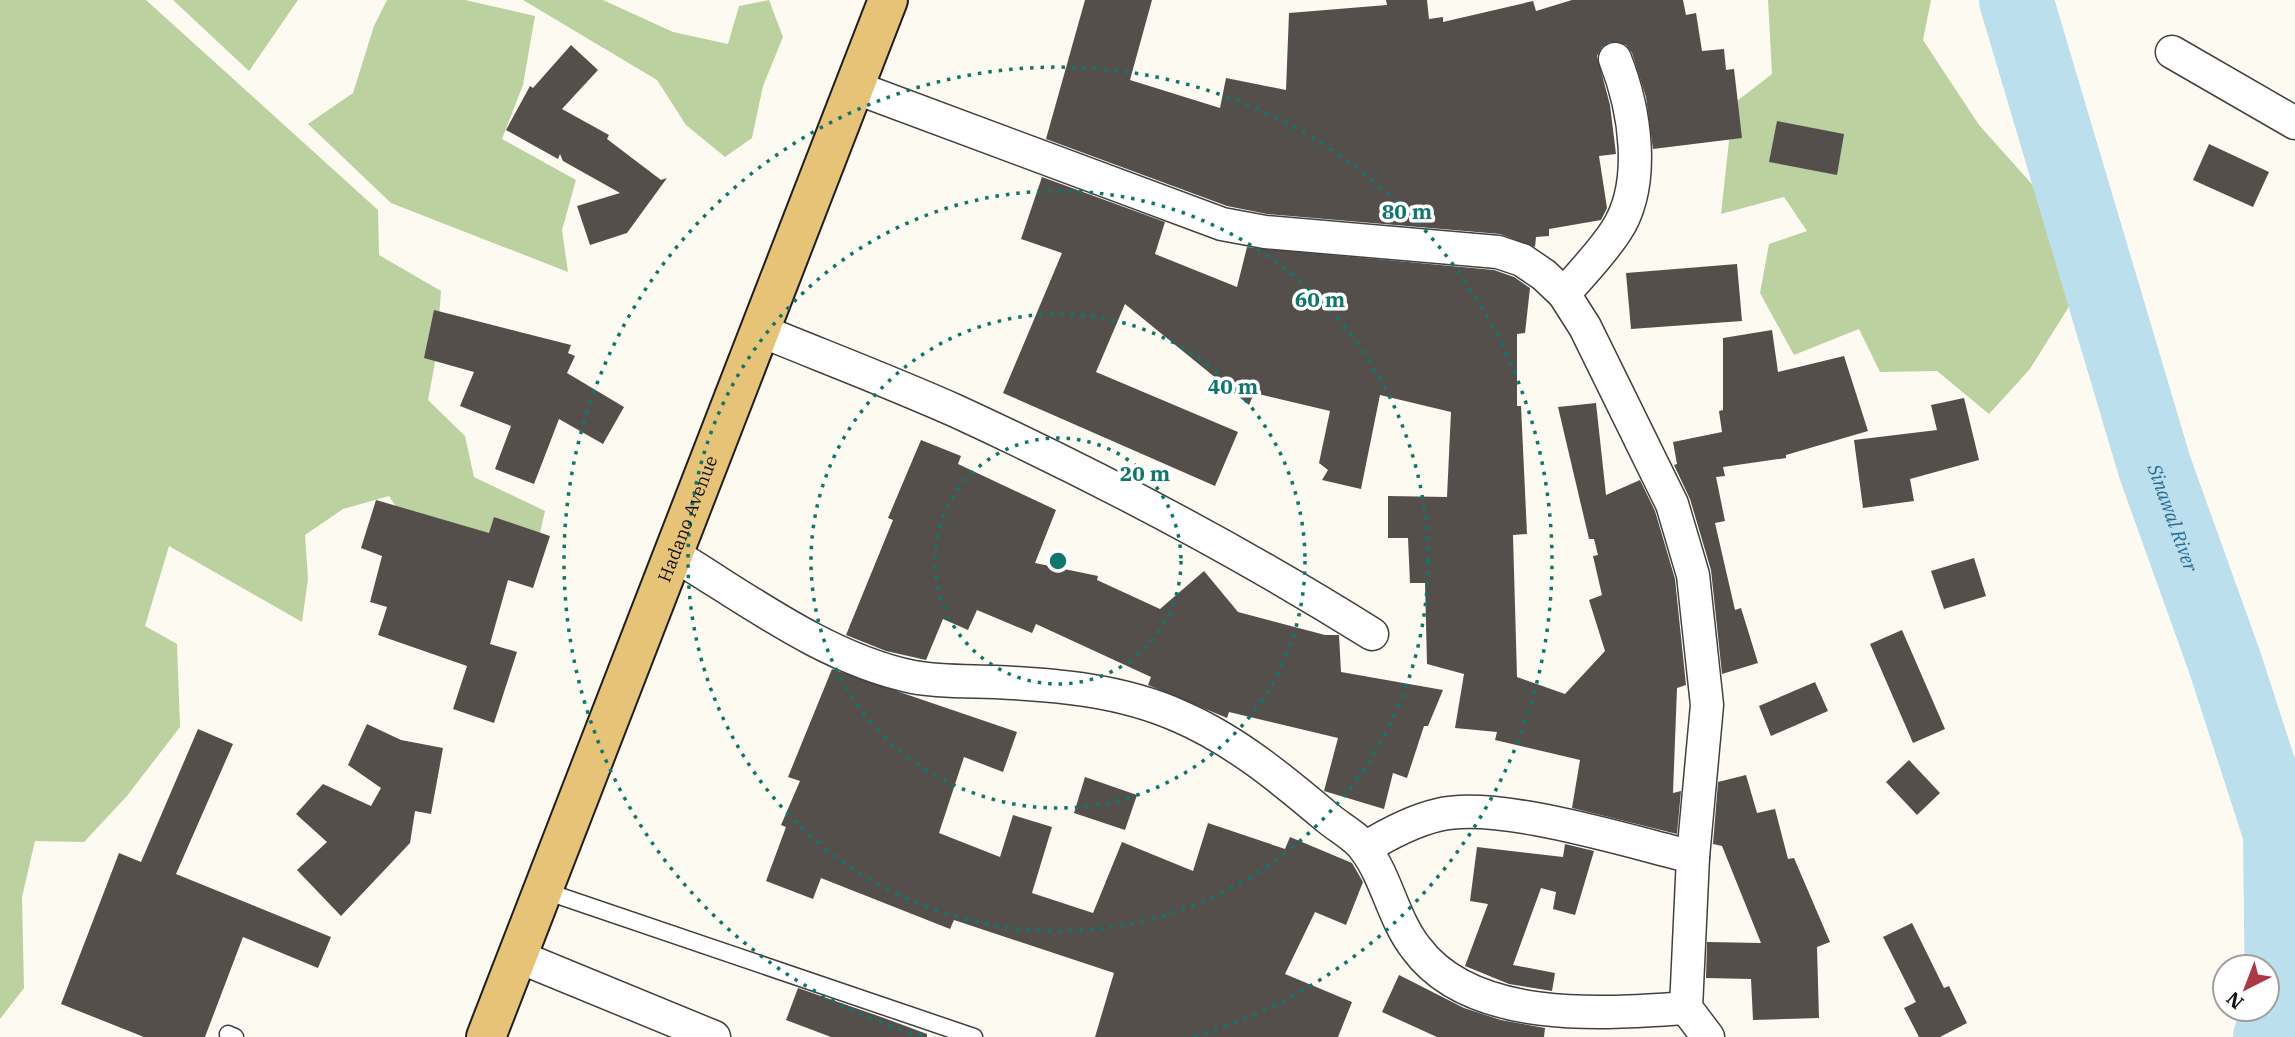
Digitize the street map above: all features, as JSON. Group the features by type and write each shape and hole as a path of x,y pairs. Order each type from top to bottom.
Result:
{"main road":[{"name":"Hadano Avenue","path":"486,1037 888,0"}],"street":[{"path":"2172,52 2295,123"},
{"path":"1564,294 1617,231 1628,207 1635,180 1630,117 1615,59"},
{"path":"854,87 1222,224 1265,232 1498,253 1522,260 1564,294 1613,377 1663,483 1693,575 1707,705 1693,857 1686,1008 1708,1037"},
{"path":"759,330 953,410 1088,474 1224,545 1371,634"},
{"path":"673,554 806,634 854,659 913,677 1073,687 1110,694 1179,716 1225,741 1278,776 1365,848 1418,952 1448,977 1474,992 1511,1004 1604,1014 1686,1008"},
{"path":"1365,848 1419,820 1441,814 1473,811 1518,817 1693,857"},
{"path":"517,956 715,1037"}],"lane":[{"path":"542,890 974,1037"}],"green space":[{"path":"0,0 146,0 378,210 379,255 441,291 436,357 428,400 465,436 474,477 545,511 540,533 422,546 389,496 343,509 305,535 308,579 302,622 169,546 145,626 177,644 180,727 127,796 84,842 35,841 22,897 24,988 0,1019"},
{"path":"173,0 298,0 249,71"},
{"path":"387,0 465,0 535,16 523,85 502,139 576,180 562,230 568,272 391,203 308,124 353,93 374,26"},
{"path":"523,0 603,0 673,32 728,44 739,6 769,0 783,37 763,86 752,138 725,157 686,125 657,80"},
{"path":"1768,0 1931,0 1923,40 1979,125 2048,202 2075,297 2030,369 1989,414 1937,371 1880,372 1859,329 1794,355 1760,293 1769,244 1807,231 1784,197 1721,214 1733,104 1772,74"}],"building":[{"path":"1085,0 1152,0 1130,80 1220,108 1226,78 1286,90 1289,13 1387,5 1386,0 1427,0 1429,19 1443,17 1443,22 1533,1 1536,11 1572,0 1683,0 1686,15 1696,13 1702,51 1724,49 1726,70 1734,69 1742,138 1653,149 1646,97 1632,53 1626,45 1610,42 1602,47 1597,56 1610,105 1616,154 1599,156 1607,208 1601,220 1549,229 1549,236 1536,237 1535,247 1500,234 1267,214 1227,206 1046,139"},
{"path":"571,45 598,70 562,109 609,135 607,139 661,180 667,178 627,233 590,245 577,206 620,193 563,161 560,154 558,159 506,130 530,86 533,88"},
{"path":"1777,121 1844,134 1837,175 1769,162"},
{"path":"2209,144 2269,172 2253,207 2193,180"},
{"path":"1042,177 1165,222 1155,254 1237,287 1247,247 1494,270 1514,277 1530,288 1525,333 1517,334 1517,406 1521,406 1527,534 1513,535 1517,677 1565,694 1605,651 1589,600 1602,595 1593,556 1598,555 1594,539 1589,539 1558,407 1596,403 1606,495 1640,480 1655,511 1675,579 1686,685 1677,688 1673,793 1681,791 1677,834 1572,808 1580,760 1495,740 1497,732 1455,728 1464,674 1427,664 1425,583 1410,583 1408,538 1388,538 1388,496 1447,497 1451,412 1380,395 1361,489 1322,480 1328,470 1319,463 1330,411 1254,393 1249,405 1125,304 1096,372 1238,432 1215,486 1003,393 1062,253 1021,239"},
{"path":"1737,264 1742,321 1631,329 1626,273"},
{"path":"434,310 571,345 568,353 575,356 567,373 624,407 603,444 559,419 534,484 495,469 511,426 460,406 474,372 424,358"},
{"path":"1772,330 1778,372 1844,356 1868,431 1786,455 1786,458 1723,467 1725,476 1716,477 1725,521 1715,523 1735,610 1741,608 1758,663 1722,674 1711,570 1690,499 1674,465 1677,464 1673,442 1722,432 1719,411 1723,410 1723,338"},
{"path":"1964,398 1979,460 1910,479 1914,501 1863,508 1854,440 1937,430 1931,405"},
{"path":"921,440 961,456 958,464 1056,510 1035,563 1098,576 1097,580 1160,609 1204,571 1238,612 1325,635 1339,635 1341,672 1443,690 1428,726 1424,726 1407,778 1393,773 1384,809 1324,791 1338,738 1229,712 1227,718 1148,685 1151,677 1036,624 1032,633 977,610 968,630 943,619 926,660 886,651 846,635 893,520 888,518"},
{"path":"376,500 489,533 494,517 550,536 533,588 508,580 490,644 517,652 494,723 453,709 467,666 378,635 387,607 370,602 382,556 361,548"},
{"path":"1974,558 1986,596 1944,609 1931,571"},
{"path":"1902,630 1945,729 1913,743 1870,644"},
{"path":"832,669 1017,732 1003,772 964,757 939,833 1000,857 1013,815 1052,827 1032,893 1093,913 1122,842 1193,871 1208,823 1285,849 1290,837 1352,863 1363,882 1346,925 1315,912 1285,974 1352,1002 1338,1037 1095,1037 1114,973 954,920 950,929 821,878 813,899 766,881 786,827 781,825 800,781 788,777"},
{"path":"1815,682 1828,711 1771,736 1759,706"},
{"path":"367,724 401,740 443,748 431,814 415,811 410,843 341,916 297,870 327,842 296,814 323,784 371,806 381,788 348,765"},
{"path":"198,729 233,744 176,874 331,937 318,968 243,937 205,1037 144,1037 61,1004 119,853 141,862"},
{"path":"1909,760 1940,793 1917,815 1886,782"},
{"path":"1746,775 1757,813 1775,809 1788,859 1794,858 1830,942 1817,947 1819,1018 1753,1020 1751,979 1706,978 1707,942 1761,943 1722,846 1713,844 1718,782"},
{"path":"1085,777 1137,795 1125,830 1074,813"},
{"path":"1565,844 1594,851 1575,915 1553,909 1556,892 1541,888 1513,965 1555,973 1552,991 1509,984 1465,966 1488,904 1470,901 1477,847 1563,857"},
{"path":"1912,923 1944,988 1949,986 1967,1023 1940,1037 1919,1037 1904,1008 1916,1002 1883,937"},
{"path":"1399,975 1464,1008 1501,1020 1545,1028 1544,1037 1437,1037 1382,1012"},
{"path":"798,988 927,1034 927,1037 831,1037 786,1020"}],"waterway":[{"name":"Sinawal River","path":"2016,0 2155,468 2225,663 2280,833 2282,1008 2270,1037"}]}
